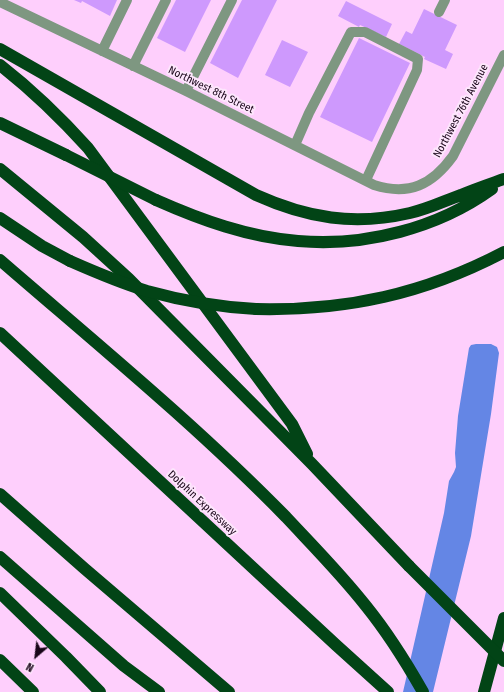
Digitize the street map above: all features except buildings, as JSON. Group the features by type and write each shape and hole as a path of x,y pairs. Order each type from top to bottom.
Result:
{"highway":[{"path":"0,49 256,195 280,206 315,216 353,220 410,213 504,180"},
{"path":"0,65 36,95 69,126 88,148 292,424 312,464"},
{"path":"0,123 156,200 206,220 252,234 299,242 348,241 372,238 419,226 463,206 504,180"},
{"path":"0,169 83,237 129,279 312,464 409,566 504,661"},
{"path":"0,218 42,246 70,261 106,277 146,291 186,301 232,308 281,310 330,307 377,299 423,287 445,279 481,264 504,252"},
{"path":"0,260 185,420 246,476 328,562 366,606 405,661 423,692"},
{"name":"Dolphin Expressway","path":"0,333 385,689"},
{"path":"0,494 229,692"},
{"path":"0,557 124,666 159,692"},
{"path":"0,593 100,692"},
{"path":"484,692 504,618"},
{"path":"0,660 33,692"}],"street":[{"path":"102,51 127,0"},
{"path":"133,66 166,0"},
{"path":"186,91 232,0"},
{"path":"439,12 445,0"},
{"name":"Northwest 8th Street","path":"0,2 388,190 414,188"},
{"path":"295,145 309,113 351,32 365,32 418,59 417,70 366,180"},
{"name":"Northwest 76th Avenue","path":"414,188 428,182 439,173 453,156 504,54"}],"water":[{"path":"491,344 497,347 499,353 491,414 471,536 433,692 403,692 444,513 449,481 456,467 455,453 458,416 469,348 471,345"}]}
